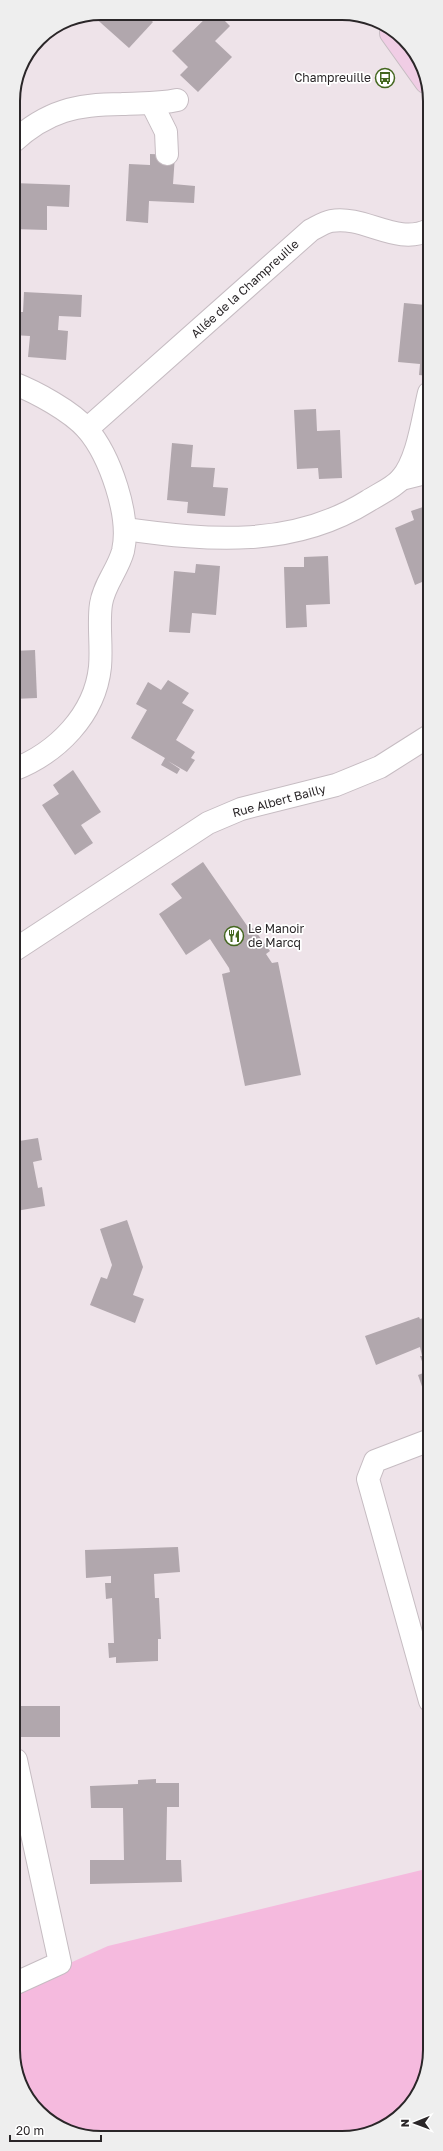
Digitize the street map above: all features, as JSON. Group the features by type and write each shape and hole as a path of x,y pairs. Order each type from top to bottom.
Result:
{"main road":[{"path":"396,40 416,69"}],"street":[{"path":"20,137 40,121 55,114 86,106 152,104 177,100"},
{"path":"152,104 166,132 167,154"},
{"name":"Allée de la Champreuille","path":"87,429 311,230 330,221 351,221 391,233 407,235 423,231"},
{"path":"20,387 68,412 87,429 100,451 121,499 125,529 123,552 105,590 101,604 101,652 96,690 77,724 65,737 46,753 20,766"},
{"path":"401,479 416,448 423,418"},
{"path":"125,529 200,538 251,538 293,532 342,516 401,479 423,474"},
{"name":"Rue Albert Bailly","path":"20,946 208,823 241,809 336,785 380,767 423,740"},
{"path":"423,1443 375,1461 368,1479 423,1677"},
{"path":"20,1778 60,1963 20,1981"}],"shaded area":[{"path":"423,1870 423,2056 420,2071 412,2091 402,2103 395,2103 395,2110 378,2123 368,2127 342,2131 101,2131 70,2125 60,2120 44,2107 31,2091 24,2076 20,2050 20,1985 108,1946"}],"building":[{"path":"98,20 151,20 153,22 129,48"},
{"path":"204,20 224,20 230,26 215,41 232,57 198,92 180,75 188,67 172,51"},
{"path":"150,154 175,155 173,184 195,186 194,203 149,201 148,223 126,221 129,164 150,165"},
{"path":"20,183 70,185 69,207 47,206 47,230 20,229"},
{"path":"24,292 82,295 81,317 59,316 58,330 68,331 66,360 28,357 30,336 20,335 20,312 23,312"},
{"path":"404,303 423,305 423,375 419,375 420,364 398,362"},
{"path":"316,409 317,431 340,430 342,478 319,479 318,468 297,469 294,410"},
{"path":"172,443 193,445 191,467 215,468 213,487 228,488 225,516 187,513 188,502 167,500"},
{"path":"423,507 423,582 415,585 395,528 414,520 411,511"},
{"path":"328,556 330,604 306,605 307,627 286,628 284,567 304,567 304,557"},
{"path":"196,564 220,566 216,615 192,613 190,633 169,632 174,571 195,573"},
{"path":"35,650 37,698 20,699 20,651"},
{"path":"168,680 189,693 182,703 194,710 176,740 195,752 191,758 195,760 187,772 168,761 180,769 177,774 161,765 165,758 131,738 147,710 136,704 148,682 161,690"},
{"path":"73,770 101,812 81,825 93,843 75,855 42,805 59,794 53,785"},
{"path":"203,862 250,930 253,928 270,951 266,954 272,963 278,962 301,1075 245,1086 222,974 230,972 229,968 210,939 186,955 159,914 182,898 171,884"},
{"path":"38,1138 42,1160 33,1162 38,1188 42,1187 45,1206 20,1210 20,1141"},
{"path":"127,1220 143,1267 133,1295 144,1299 135,1323 90,1305 101,1277 107,1279 112,1265 100,1229"},
{"path":"419,1317 420,1319 423,1318 423,1364 420,1356 422,1356 420,1347 376,1365 365,1336"},
{"path":"423,1373 423,1389 418,1375"},
{"path":"178,1547 180,1572 154,1574 155,1598 159,1598 161,1639 158,1639 158,1661 116,1663 116,1657 109,1658 108,1643 114,1643 112,1598 106,1599 105,1583 111,1583 111,1576 86,1578 85,1550"},
{"path":"20,1706 60,1706 60,1737 20,1737"},
{"path":"156,1779 156,1783 179,1783 179,1807 167,1807 166,1860 181,1860 182,1882 90,1884 90,1860 124,1860 123,1808 91,1808 90,1786 138,1784 138,1780"}],"place":[{"name":"Champreuille","path":"385,78"},
{"name":"Le Manoir de Marcq","path":"234,936"}]}
